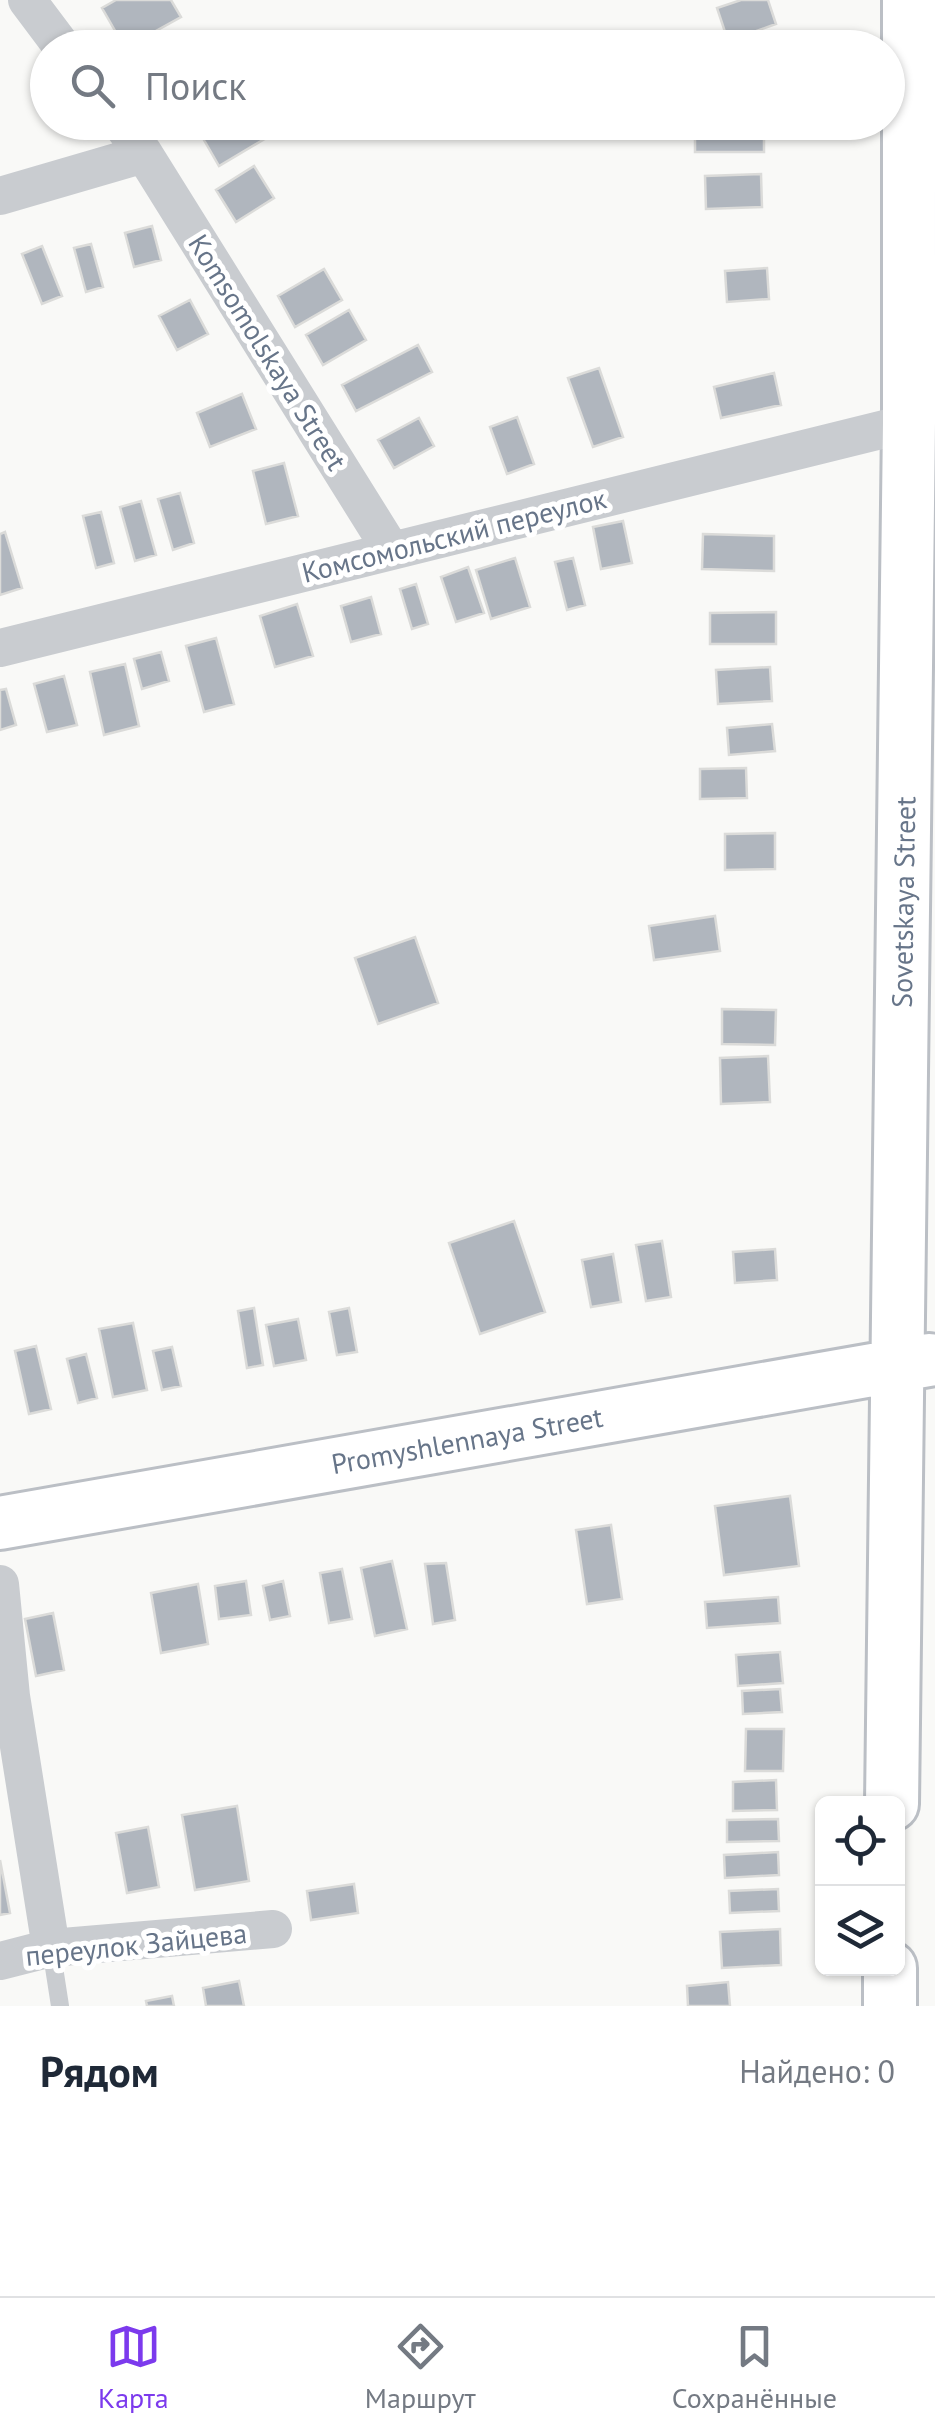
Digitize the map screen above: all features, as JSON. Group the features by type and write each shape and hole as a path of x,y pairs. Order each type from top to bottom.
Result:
{"street":[{"path":"28,0 50,30"},
{"name":"Sovetskaya Street","path":"892,1796 917,1362 909,0"},
{"name":"Komsomolskaya Street","path":"134,140 391,550"},
{"path":"0,196 144,154"},
{"name":"Комсомольский переулок","path":"0,648 909,423"},
{"name":"Promyshlennaya Street","path":"0,1523 917,1362"},
{"path":"0,1584 11,1696 51,1948"},
{"name":"переулок Зайцева","path":"0,1960 51,1948 272,1929"},
{"path":"890,1976 890,2006"}],"lane":[{"path":"51,1948 60,2006"}],"building":[{"path":"116,0 171,0 181,17 158,30 115,30 102,8"},
{"path":"741,0 768,0 776,24 759,30 724,30 717,8"},
{"path":"204,140 263,140 219,166"},
{"path":"695,140 764,140 764,152 695,152"},
{"path":"254,166 274,198 236,222 216,190"},
{"path":"761,174 762,207 706,209 705,176"},
{"path":"152,226 161,260 134,267 125,233"},
{"path":"91,244 103,287 86,292 74,248"},
{"path":"42,246 62,296 42,304 22,254"},
{"path":"767,268 769,299 727,302 725,271"},
{"path":"324,269 342,300 295,327 278,296"},
{"path":"190,300 208,334 177,350 159,316"},
{"path":"349,310 366,340 323,365 306,335"},
{"path":"418,345 432,372 356,411 342,385"},
{"path":"599,368 623,437 593,447 568,378"},
{"path":"774,373 781,405 721,418 714,387"},
{"path":"242,394 256,429 210,447 197,413"},
{"path":"517,417 534,464 507,474 490,427"},
{"path":"419,418 434,446 394,468 378,440"},
{"path":"284,463 298,516 266,524 253,471"},
{"path":"180,493 194,543 173,550 158,499"},
{"path":"141,501 156,555 135,561 120,507"},
{"path":"101,512 114,563 96,568 83,516"},
{"path":"623,521 632,563 601,569 593,527"},
{"path":"5,532 22,588 0,595 0,534"},
{"path":"703,534 774,536 774,571 702,569"},
{"path":"515,558 530,607 491,619 476,570"},
{"path":"573,558 585,605 567,610 555,562"},
{"path":"468,567 484,613 456,622 441,577"},
{"path":"416,584 428,624 412,629 400,589"},
{"path":"371,597 381,634 351,642 341,606"},
{"path":"297,604 313,656 275,667 260,616"},
{"path":"776,612 776,644 710,644 710,613"},
{"path":"216,638 234,704 204,712 186,646"},
{"path":"161,652 169,681 142,689 134,659"},
{"path":"125,664 139,726 104,735 90,672"},
{"path":"770,667 772,701 718,704 716,670"},
{"path":"64,676 77,725 47,732 34,684"},
{"path":"6,689 16,725 0,730 0,690"},
{"path":"772,724 775,751 729,755 727,728"},
{"path":"746,768 747,798 700,799 700,769"},
{"path":"775,833 775,869 725,870 725,834"},
{"path":"715,916 720,951 654,960 649,926"},
{"path":"415,937 438,1003 378,1024 355,958"},
{"path":"722,1009 776,1010 775,1045 722,1044"},
{"path":"768,1056 770,1102 721,1104 720,1058"},
{"path":"514,1221 545,1312 480,1334 449,1243"},
{"path":"662,1241 671,1297 646,1301 636,1245"},
{"path":"775,1249 777,1280 735,1283 733,1252"},
{"path":"613,1254 621,1302 591,1307 582,1260"},
{"path":"254,1308 263,1365 247,1368 238,1311"},
{"path":"349,1308 357,1352 337,1355 329,1312"},
{"path":"298,1319 306,1360 274,1366 266,1325"},
{"path":"133,1323 147,1390 113,1397 99,1329"},
{"path":"36,1346 51,1409 29,1414 15,1351"},
{"path":"172,1347 181,1386 162,1390 153,1351"},
{"path":"86,1354 97,1398 78,1403 67,1359"},
{"path":"790,1496 799,1566 724,1575 715,1506"},
{"path":"611,1525 622,1599 587,1604 576,1530"},
{"path":"392,1561 407,1629 375,1636 361,1568"},
{"path":"446,1563 455,1620 433,1624 425,1564"},
{"path":"342,1569 352,1619 329,1623 320,1573"},
{"path":"246,1581 251,1615 219,1619 215,1586"},
{"path":"283,1581 290,1616 270,1620 263,1586"},
{"path":"198,1584 208,1644 161,1653 151,1593"},
{"path":"778,1597 780,1623 707,1628 705,1602"},
{"path":"53,1613 64,1670 36,1676 25,1619"},
{"path":"780,1652 783,1683 738,1686 736,1655"},
{"path":"780,1689 782,1712 743,1714 742,1691"},
{"path":"746,1729 784,1729 783,1771 745,1771"},
{"path":"776,1780 777,1810 733,1811 733,1782"},
{"path":"237,1806 249,1881 195,1890 182,1815"},
{"path":"778,1819 779,1841 727,1842 727,1820"},
{"path":"148,1827 159,1887 127,1893 116,1833"},
{"path":"778,1852 779,1875 725,1878 724,1855"},
{"path":"0,1860 10,1913 0,1915"},
{"path":"354,1884 358,1913 311,1920 307,1891"},
{"path":"778,1889 779,1911 730,1913 729,1891"},
{"path":"780,1929 781,1965 722,1968 720,1932"},
{"path":"239,1981 244,2006 206,2006 203,1988"},
{"path":"728,1982 730,2006 688,2006 687,1986"},
{"path":"172,1996 174,2006 147,2006 146,2001"}]}
